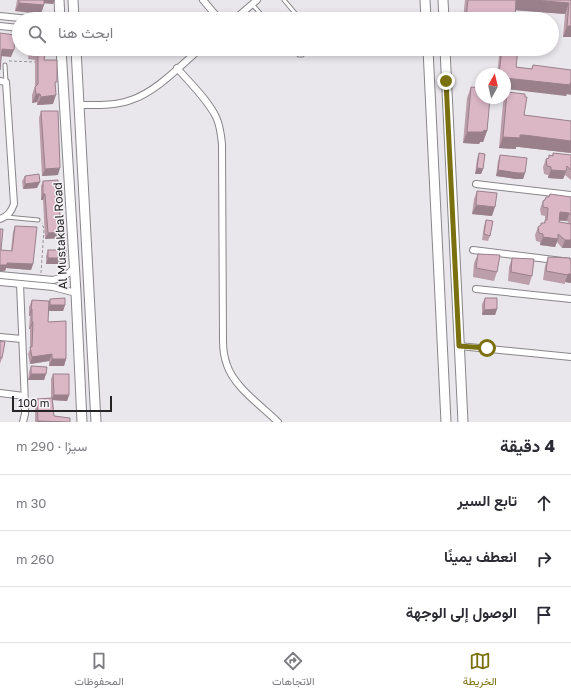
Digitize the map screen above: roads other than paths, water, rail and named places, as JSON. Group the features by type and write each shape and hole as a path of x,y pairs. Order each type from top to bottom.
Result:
{"street":[{"path":"59,0 60,12"},
{"path":"73,0 74,12"},
{"path":"203,0 213,12"},
{"path":"425,0 426,12"},
{"path":"443,0 444,12"},
{"path":"243,12 255,2"},
{"path":"0,16 12,17"},
{"path":"0,26 12,27"},
{"name":"Al Mustakbal Road","path":"62,56 82,422"},
{"path":"76,56 96,422"},
{"path":"79,105 118,104 131,101 154,88 192,56"},
{"path":"428,56 446,422"},
{"path":"445,56 463,422"},
{"path":"178,68 216,116 221,129 223,354 227,366 241,387 278,422"},
{"path":"3,81 14,204 11,211 3,218"},
{"path":"476,184 571,195"},
{"path":"435,210 442,213 452,210"},
{"path":"436,225 446,222 453,225"},
{"path":"473,250 571,262"},
{"path":"0,275 53,280 68,274 74,268"},
{"path":"53,280 53,287"},
{"path":"0,282 53,287 76,293"},
{"path":"20,284 25,414 24,422"},
{"path":"476,289 571,300"},
{"path":"0,337 22,340"},
{"path":"459,346 571,356"},
{"path":"0,393 24,396"}],"lane":[{"path":"284,0 294,12"},
{"path":"255,2 261,12"},
{"path":"3,81 5,65"},
{"path":"3,218 38,220"}]}
